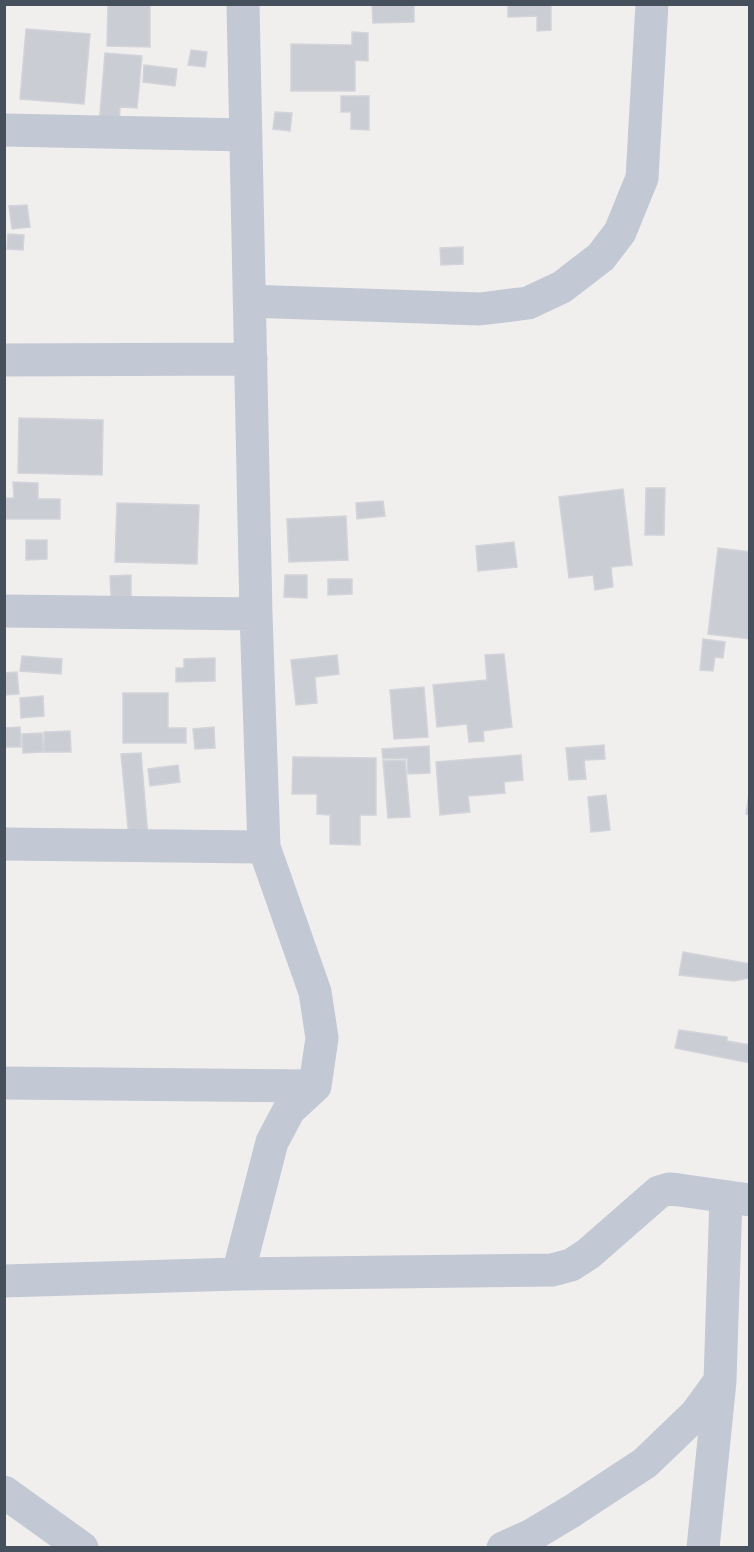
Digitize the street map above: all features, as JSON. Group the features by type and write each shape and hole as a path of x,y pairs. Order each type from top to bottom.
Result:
{"street":[{"path":"238,1274 272,1142 289,1110 315,1086 322,1038 315,992 264,847 256,614 243,4"},
{"path":"250,301 480,309 528,303 562,287 601,257 620,232 642,178 652,4"},
{"path":"4,130 246,135"},
{"path":"4,360 251,359"},
{"path":"4,610 256,614"},
{"path":"4,844 264,847"},
{"path":"4,1083 315,1086"},
{"path":"4,1281 238,1274 552,1270 571,1265 588,1254 659,1192 669,1189 738,1198 703,1548"},
{"path":"502,1548 532,1535 645,1463 696,1414 720,1381"},
{"path":"4,1491 82,1548"}],"building":[{"path":"108,4 150,4 150,47 107,46"},
{"path":"372,4 414,4 414,22 373,23"},
{"path":"508,4 551,4 551,30 537,31 537,16 508,17"},
{"path":"26,29 90,34 84,104 20,99"},
{"path":"352,32 368,33 368,61 355,60 355,91 291,91 291,44 352,45"},
{"path":"191,50 207,52 205,67 188,65"},
{"path":"105,53 142,56 137,108 120,107 119,126 99,125"},
{"path":"144,65 177,69 175,86 143,82"},
{"path":"341,96 369,96 369,130 351,129 351,112 341,112"},
{"path":"275,112 292,113 290,131 273,129"},
{"path":"27,205 30,227 12,229 9,206"},
{"path":"8,234 24,235 23,250 7,249"},
{"path":"463,247 463,264 441,265 440,248"},
{"path":"19,418 103,420 102,475 18,473"},
{"path":"13,482 38,483 38,499 60,499 60,519 4,519 4,498 14,498"},
{"path":"646,488 665,488 664,535 645,535"},
{"path":"623,489 632,565 611,567 613,587 595,590 593,575 569,578 559,497"},
{"path":"383,501 385,516 357,519 356,503"},
{"path":"117,503 199,505 197,564 115,562"},
{"path":"346,516 348,560 289,562 287,519"},
{"path":"26,540 47,540 47,559 26,560"},
{"path":"514,542 517,567 478,571 476,546"},
{"path":"718,548 750,552 750,639 708,634"},
{"path":"131,575 131,596 111,597 110,576"},
{"path":"285,575 307,575 307,598 284,597"},
{"path":"328,579 352,579 352,594 328,595"},
{"path":"703,639 725,642 723,658 715,657 713,671 700,670"},
{"path":"504,654 512,727 483,731 484,741 469,742 467,724 437,727 433,685 487,680 485,655"},
{"path":"337,655 339,674 315,677 317,703 296,705 291,660"},
{"path":"22,656 62,659 61,674 20,671"},
{"path":"215,658 215,681 176,682 176,668 184,668 184,659"},
{"path":"17,672 19,694 4,695 4,673"},
{"path":"424,687 428,737 394,739 390,690"},
{"path":"123,693 168,693 168,728 186,728 186,743 123,743"},
{"path":"43,696 44,716 21,718 20,698"},
{"path":"20,727 21,747 4,747 4,728"},
{"path":"214,727 215,748 195,749 193,729"},
{"path":"70,731 71,752 44,752 44,732"},
{"path":"42,733 43,752 23,753 22,734"},
{"path":"604,745 605,759 584,760 586,779 569,780 566,748"},
{"path":"429,746 430,773 408,774 407,758 383,759 382,749"},
{"path":"141,753 148,837 129,839 121,754"},
{"path":"521,755 523,780 504,782 505,793 468,796 470,812 440,815 436,762"},
{"path":"293,757 376,758 376,815 360,815 360,845 330,844 330,815 317,814 317,794 292,794"},
{"path":"405,760 410,817 388,818 383,761"},
{"path":"178,765 180,782 150,786 148,769"},
{"path":"750,787 750,815 746,814"},
{"path":"606,795 610,830 591,832 588,797"},
{"path":"683,952 750,964 750,978 734,981 679,975"},
{"path":"679,1030 727,1037 727,1041 750,1045 750,1063 675,1048"}]}
